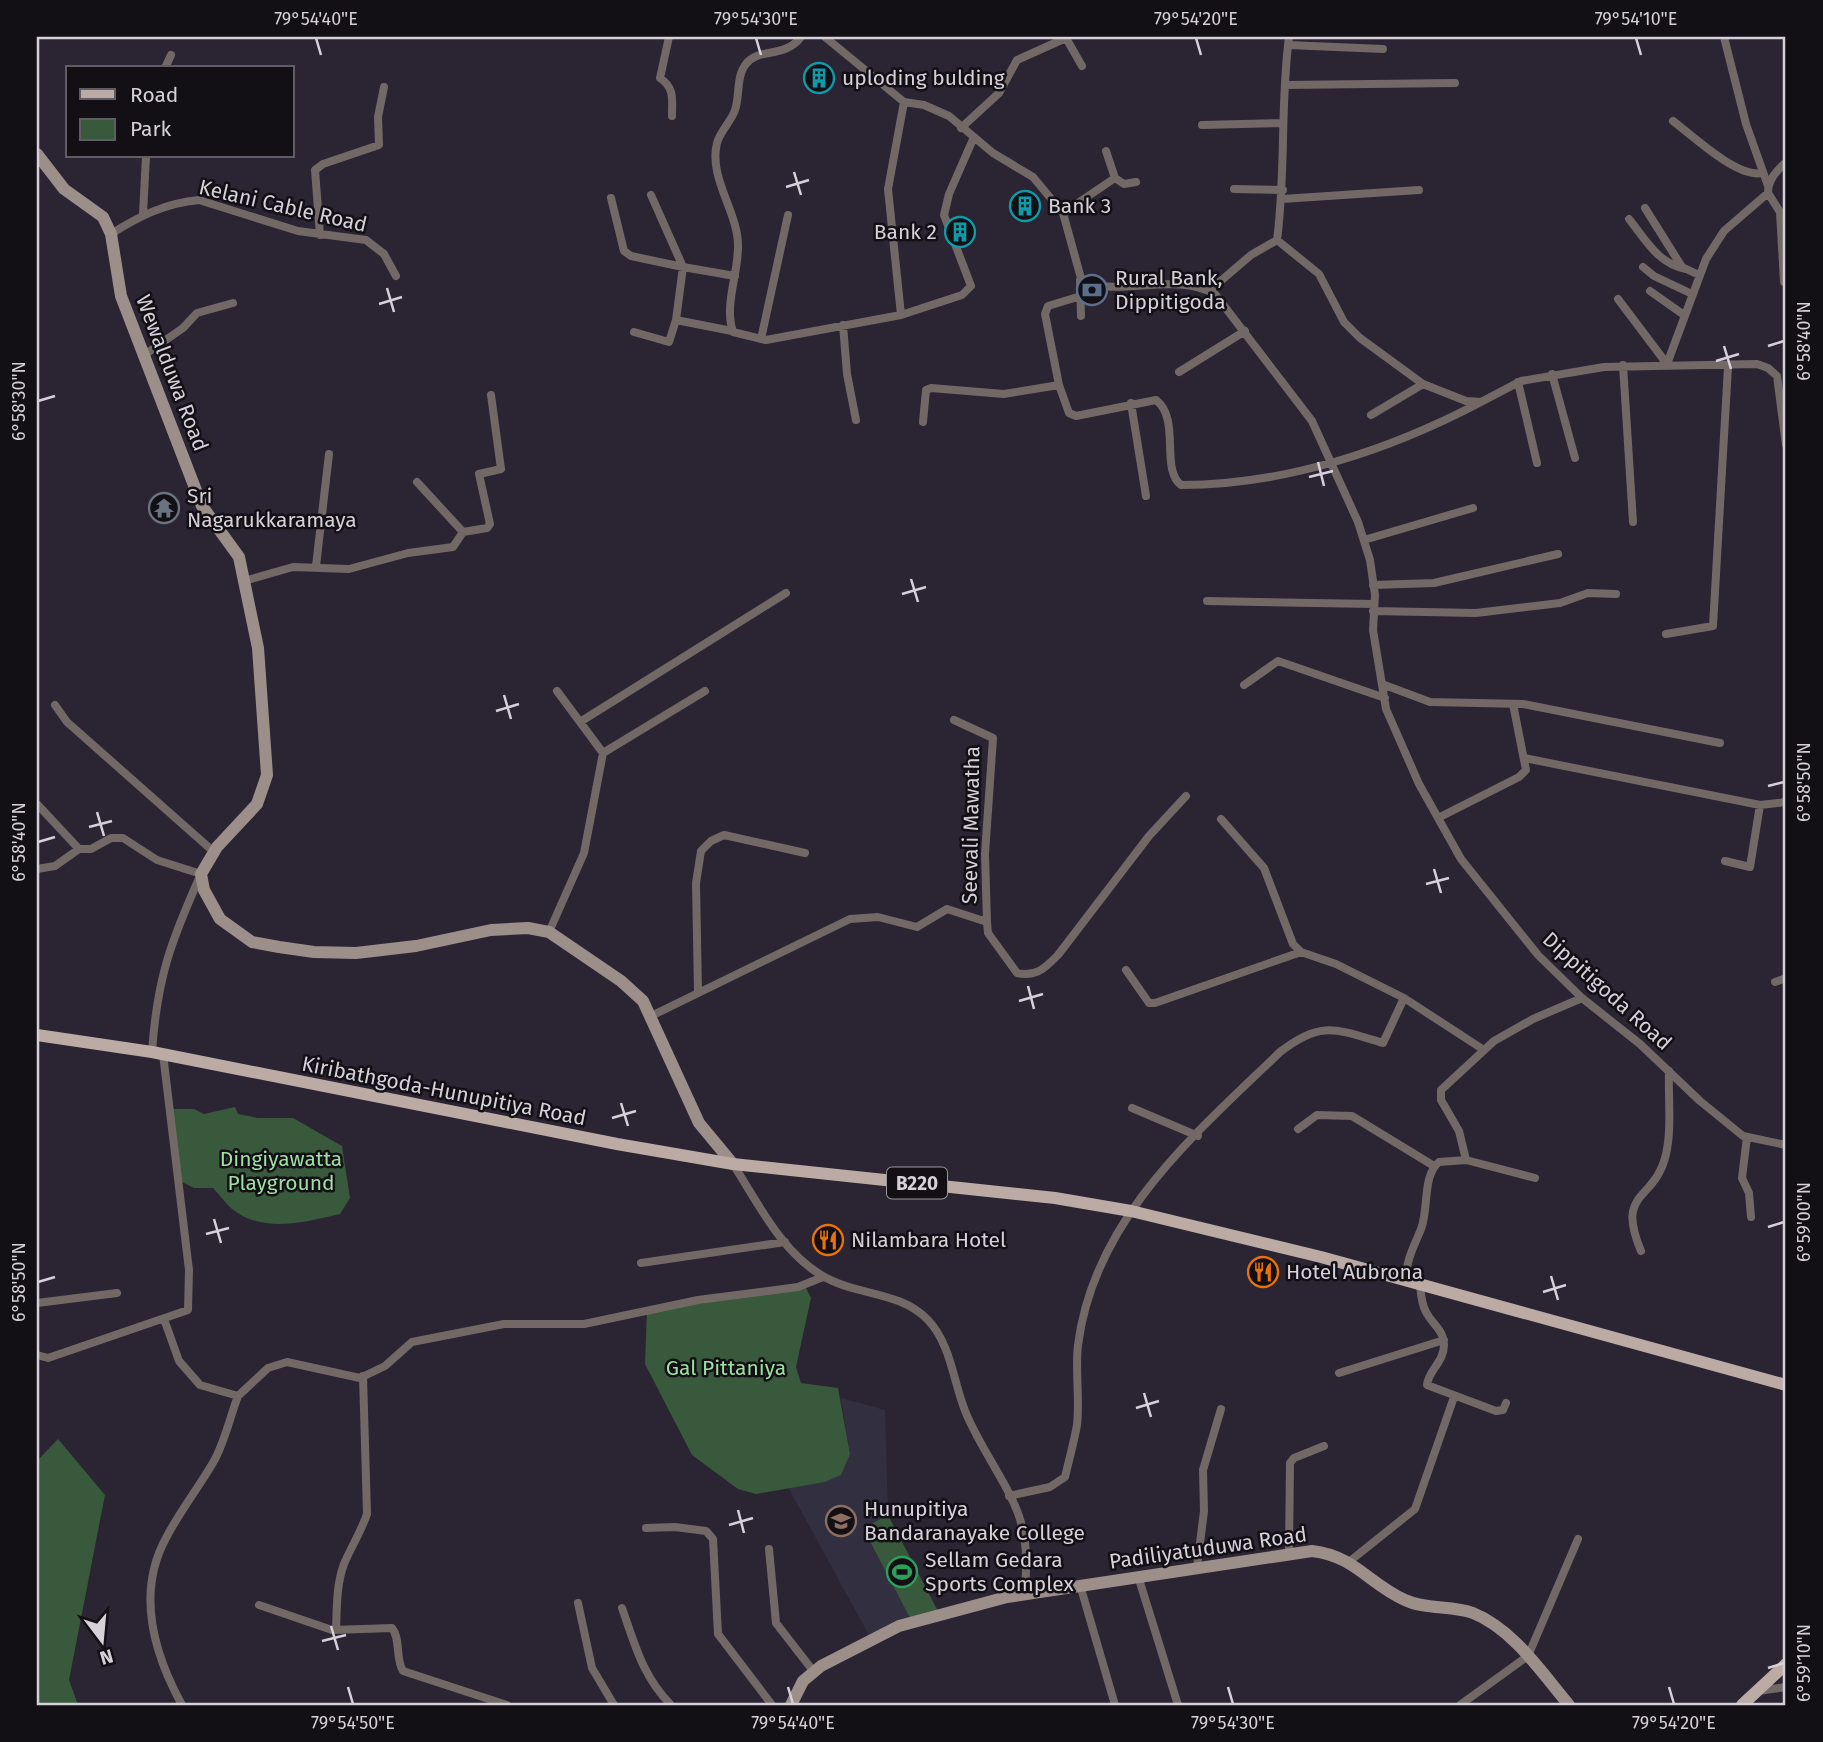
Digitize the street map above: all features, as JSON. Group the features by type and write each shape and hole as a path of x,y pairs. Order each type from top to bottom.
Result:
{"main road":[{"name":"Kiribathgoda-Hunupitiya Road","path":"37,1035 158,1053 590,1139 733,1164 1055,1198 1131,1210 1420,1284 1786,1385"},
{"path":"1742,1705 1786,1664"}],"street":[{"path":"669,37 660,78 672,91 672,116"},
{"path":"732,331 729,312 738,238 716,163 717,144 736,109 742,69 747,62 754,57 789,49 801,37"},
{"path":"825,37 904,102 942,113 993,153 1033,177 1063,213 1080,281 1082,316"},
{"path":"1724,37 1762,173 1780,212 1784,282"},
{"path":"961,128 999,93 1017,60 1066,38 1082,66"},
{"path":"1277,240 1282,195 1283,123 1289,41 1383,49"},
{"path":"166,66 172,55"},
{"path":"1285,85 1455,83"},
{"path":"320,235 315,170 323,164 379,145 378,117 384,87"},
{"path":"901,315 887,189 904,102"},
{"path":"1673,121 1735,167 1749,173 1762,173"},
{"path":"1202,125 1283,123"},
{"path":"676,320 761,339 901,315 962,295 971,286 944,215 949,194 974,137"},
{"path":"1106,151 1115,178 1124,184 1136,182"},
{"name":"Wewalduwa Road","path":"37,154 64,188 103,217 111,234 121,296 202,506 239,557 258,648 267,775 257,804 214,852 201,874 171,941 159,982 158,1053 189,1270 188,1310 164,1320"},
{"path":"143,214 146,158"},
{"path":"1667,364 1699,275 1724,231 1768,190 1786,162"},
{"path":"1063,213 1115,178"},
{"path":"1234,190 1282,195 1419,190"},
{"path":"634,332 668,342 676,320 683,267 652,195"},
{"path":"611,198 624,251 631,256 735,276"},
{"name":"Kelani Cable Road","path":"111,234 143,214 199,200 320,235 366,240 384,254 396,276"},
{"path":"1645,208 1686,269"},
{"path":"761,339 788,215"},
{"path":"1629,219 1658,257 1673,267 1699,275"},
{"path":"1080,281 1089,284 1173,285 1209,291 1251,255 1277,240"},
{"path":"1277,240 1319,274 1344,322 1360,338 1423,384 1466,401 1481,402"},
{"path":"1643,267 1692,294"},
{"name":"Dippitigoda Road","path":"1209,291 1245,331 1312,421 1333,464 1364,540 1373,585 1381,684 1386,709 1419,784 1461,859 1493,903 1538,955 1582,998 1669,1071 1725,1124 1747,1137 1786,1145"},
{"path":"1650,291 1684,315"},
{"path":"1081,296 1046,307 1059,385 1069,413 1076,416 1156,400 1167,412 1174,475 1181,485 1258,480 1333,464 1421,431 1518,382 1552,374 1623,365 1667,364"},
{"path":"1618,299 1667,364 1673,368 1757,364 1777,376 1786,445"},
{"path":"144,355 183,328 197,313 233,303"},
{"path":"843,325 846,374 856,420"},
{"path":"1179,372 1245,331"},
{"path":"1623,365 1633,522"},
{"path":"1666,634 1713,626 1728,367"},
{"path":"1552,374 1575,458"},
{"path":"1518,382 1537,463"},
{"path":"1371,415 1423,384"},
{"path":"923,422 926,390 931,388 1003,394 1059,385"},
{"path":"463,531 487,528 490,524 478,474 501,469 491,396"},
{"path":"1131,403 1146,496"},
{"path":"316,566 329,454"},
{"path":"417,482 463,531"},
{"path":"1364,540 1473,508"},
{"path":"244,582 276,570 316,566 349,569 408,553 453,547 463,531"},
{"path":"1373,585 1434,583 1558,554"},
{"path":"580,722 786,593"},
{"path":"1207,601 1476,613 1560,603 1580,594 1616,594"},
{"path":"1244,685 1278,661 1385,698"},
{"path":"1381,684 1430,702 1513,704 1720,743"},
{"path":"549,932 584,853 603,753 557,691"},
{"path":"603,753 705,691"},
{"path":"1438,818 1519,778 1526,770 1513,704"},
{"path":"55,705 67,722 214,852"},
{"name":"Seevali Mawatha","path":"651,1016 858,917 878,917 917,927 947,909 987,922 985,854 992,738 954,720"},
{"path":"1524,758 1760,805 1786,802"},
{"path":"987,922 988,933 1017,974 1028,975 1041,971 1058,955 1149,836 1186,796"},
{"path":"37,804 79,849"},
{"path":"1725,861 1750,867 1760,805"},
{"path":"1221,819 1264,868 1293,944 1301,952 1336,964 1405,998 1484,1050"},
{"path":"698,992 696,883 701,851 711,841 724,835 805,853"},
{"path":"37,869 55,866 79,849 91,849 111,838 123,838 157,860 201,874 204,890 220,919 252,942 314,952 356,953 416,946 491,930 528,928 549,932 621,981 643,1001 699,1123 733,1164 798,1257 823,1277 887,1296 910,1306 929,1321 944,1345 965,1410 1022,1523 1025,1543 1025,1595"},
{"path":"1126,970 1149,1003 1155,1003 1301,952"},
{"path":"1775,982 1786,978"},
{"path":"1009,1496 1050,1487 1065,1477 1077,1424 1078,1345 1088,1301 1106,1250 1146,1187 1280,1052 1304,1034 1345,1032 1383,1043 1405,998"},
{"path":"1466,1160 1459,1131 1440,1096 1441,1090 1484,1050 1513,1029 1582,998"},
{"path":"1641,1251 1632,1229 1632,1209 1656,1177 1666,1154 1669,1071"},
{"path":"1132,1108 1198,1136"},
{"path":"1298,1129 1317,1115 1352,1116 1434,1166"},
{"path":"1747,1137 1742,1178 1749,1193 1751,1217"},
{"path":"1434,1166 1450,1159 1466,1160 1535,1178"},
{"path":"1405,1280 1409,1251 1421,1228 1434,1166"},
{"path":"641,1263 785,1242"},
{"path":"182,1705 162,1664 152,1628 150,1599 154,1570 165,1540 216,1458 238,1396 268,1368 287,1362 363,1376 385,1366 412,1342 504,1324 584,1324 698,1300 797,1287 823,1277"},
{"path":"1420,1284 1424,1308 1441,1331 1444,1340 1441,1362 1428,1379 1427,1385 1500,1412 1506,1403"},
{"path":"37,1303 117,1293"},
{"path":"37,1355 48,1358 164,1320 179,1361 200,1385 238,1396"},
{"path":"1339,1373 1444,1340"},
{"path":"336,1630 338,1587 366,1514 363,1376"},
{"path":"1350,1561 1415,1509 1454,1397"},
{"path":"1197,1567 1204,1511 1203,1470 1221,1409"},
{"path":"1290,1552 1290,1463 1294,1458 1324,1446"},
{"path":"646,1528 675,1527 706,1531 713,1539 718,1634 772,1705"},
{"path":"1460,1705 1528,1656 1578,1539"},
{"path":"769,1549 776,1623 814,1672"},
{"name":"Padiliyatuduwa Road","path":"791,1705 803,1681 814,1672 898,1626 1025,1595 1080,1585 1290,1552 1325,1552 1350,1561 1408,1602 1472,1613 1487,1621 1528,1656 1569,1705"},
{"path":"1138,1576 1178,1705"},
{"path":"1080,1585 1115,1705"},
{"path":"579,1603 592,1668 610,1704"},
{"path":"259,1605 336,1630 392,1628 396,1633 398,1663 403,1671 507,1705"},
{"path":"622,1608 644,1671 654,1689 671,1705"},
{"path":"1757,1691 1786,1687"}],"shaded area":[{"name":"Hunupitiya Bandaranayake College","path":"841,1398 885,1410 888,1515 863,1528 912,1622 871,1639 788,1487 825,1482 850,1454"}],"green space":[{"name":"Dingiyawatta Playground","path":"235,1107 238,1114 258,1118 293,1118 342,1146 350,1198 340,1214 299,1223 271,1224 244,1217 232,1209 213,1188 194,1188 178,1180 170,1109 194,1109 204,1114"},
{"name":"Gal Pittaniya","path":"804,1284 811,1298 796,1367 801,1383 838,1388 850,1454 841,1475 825,1482 756,1494 738,1489 692,1455 645,1364 647,1310"},
{"path":"58,1439 105,1495 69,1680 78,1705 37,1704 37,1461"},
{"name":"Sellam Gedara Sports Complex","path":"888,1515 940,1615 912,1622 863,1528"}],"place":[{"name":"uploding bulding","path":"819,78"},
{"name":"Bank 3","path":"1025,206"},
{"name":"Bank 2","path":"960,232"},
{"name":"Rural Bank, Dippitigoda","path":"1092,290"},
{"name":"Sri Nagarukkaramaya","path":"164,508"},
{"name":"Nilambara Hotel","path":"828,1240"},
{"name":"Hotel Aubrona","path":"1263,1272"},
{"name":"Hunupitiya Bandaranayake College","path":"841,1521"},
{"name":"Sellam Gedara Sports Complex","path":"902,1572"}]}
